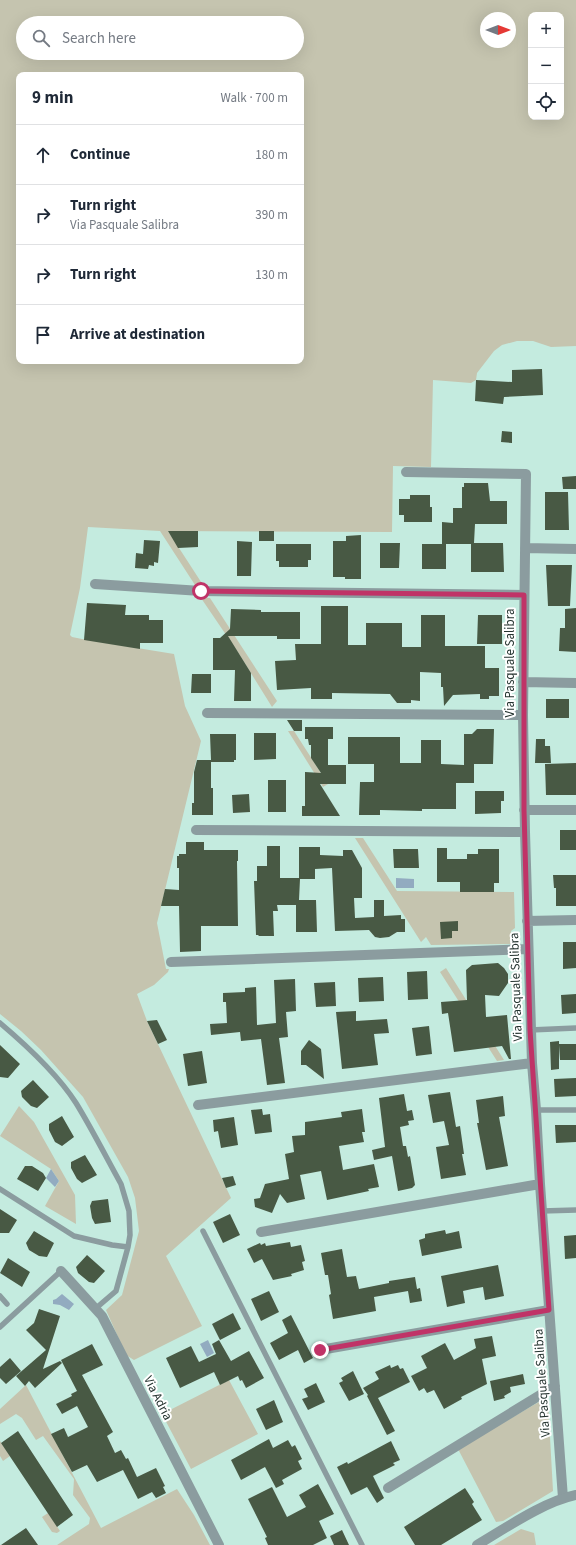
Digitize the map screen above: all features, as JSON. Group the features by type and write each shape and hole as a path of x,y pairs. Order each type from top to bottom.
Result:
{"street":[{"name":"Via Pasquale Salibra","path":"406,472 526,474 523,715 530,1030 549,1310 564,1498"},
{"path":"525,548 576,549"},
{"path":"95,584 201,591 524,595"},
{"path":"523,682 576,683"},
{"path":"207,712 523,715"},
{"path":"524,810 576,810"},
{"path":"196,830 525,832"},
{"path":"527,921 576,920"},
{"path":"170,962 528,949"},
{"path":"198,1105 532,1063"},
{"path":"261,1232 540,1184"},
{"name":"Via Adria","path":"61,1271 102,1316 219,1545"},
{"path":"320,1350 549,1310"},
{"path":"388,1488 555,1386"},
{"path":"477,1545 536,1512 564,1498 576,1495"}],"lane":[{"path":"0,1023 18,1038 56,1078 75,1102 121,1184 126,1198 130,1223 130,1234 116,1291 95,1309"},
{"path":"530,1030 576,1028"},
{"path":"536,1110 576,1110"},
{"path":"0,1189 74,1236 112,1245 128,1247"},
{"path":"542,1211 576,1210"},
{"path":"203,1231 362,1545"},
{"path":"0,1327 61,1271"},
{"path":"0,1296 7,1304"}],"green space":[{"path":"0,0 576,0 576,346 551,347 533,341 517,341 502,345 494,351 477,373 476,380 471,383 433,380 431,467 393,466 392,532 168,531 203,585 195,585 160,531 88,527 80,588 70,635 72,637 82,639 174,654 185,706 201,741 157,923 166,969 169,969 168,972 154,985 137,994 147,1021 231,1198 166,1256 202,1326 134,1360 126,1355 106,1310 122,1295 139,1231 135,1198 128,1177 83,1097 41,1050 0,1014"},
{"path":"201,598 210,598 277,701 272,707 239,654"},
{"path":"288,731 294,731 328,784 323,787"},
{"path":"355,838 363,838 397,891 514,892 515,928 511,931 511,936 515,938 515,944 431,945 426,937 421,942"},
{"path":"446,968 504,1060 497,1061 440,972"},
{"path":"19,1106 34,1122 75,1195 76,1224 45,1206 59,1181 51,1169 0,1136"},
{"path":"229,1380 258,1434 191,1469 162,1414"},
{"path":"26,1385 101,1528 177,1489 194,1515 210,1545 57,1545 89,1524 90,1518 73,1495 74,1479 43,1436 36,1440 22,1418 16,1414 0,1424 0,1409"},
{"path":"544,1399 548,1401 553,1491 503,1521 496,1522 458,1449"},
{"path":"0,1441 10,1456 3,1461 0,1456"},
{"path":"48,1513 60,1531 57,1533 52,1532 42,1517"},
{"path":"521,1529 534,1533 536,1545 494,1545"}],"water":[{"path":"396,878 414,879 414,888 396,888"},
{"path":"51,1169 59,1181 55,1187 46,1178"},
{"path":"62,1294 74,1304 69,1310 60,1305 53,1304 53,1300"},
{"path":"208,1340 214,1353 207,1357 200,1344"}],"building":[{"path":"542,369 543,395 504,397 503,404 475,401 476,380 512,382 512,370"},
{"path":"502,431 512,432 512,443 501,442"},
{"path":"576,476 576,489 563,489 562,477"},
{"path":"464,483 488,483 490,501 507,501 507,524 475,524 474,543 503,543 504,572 471,572 471,544 442,544 442,522 453,523 453,508 462,508 462,487 464,487"},
{"path":"545,492 568,492 569,530 545,530"},
{"path":"410,495 430,495 432,522 404,522 404,515 399,515 399,499 410,499"},
{"path":"168,531 198,531 198,547 178,548"},
{"path":"259,531 274,531 274,541 259,541"},
{"path":"361,535 361,579 333,577 333,541 346,541 346,536"},
{"path":"144,540 160,541 158,563 154,562 154,566 149,565 148,569 135,568 136,553 143,554"},
{"path":"237,541 252,542 251,576 237,576"},
{"path":"380,543 400,543 399,568 380,568"},
{"path":"276,544 311,544 311,560 308,560 308,567 279,567 279,561 276,561"},
{"path":"422,544 446,544 446,569 422,569"},
{"path":"546,565 572,565 570,606 548,606"},
{"path":"87,603 126,605 125,615 149,615 149,620 163,620 163,643 140,643 140,649 84,640"},
{"path":"321,606 348,606 348,645 366,645 366,623 402,623 402,647 421,647 421,615 445,615 445,646 485,646 485,668 499,668 499,696 489,696 489,699 480,699 480,694 453,695 444,706 443,687 441,687 441,673 420,672 420,701 411,700 411,703 397,703 390,694 332,693 332,699 311,699 311,688 277,690 275,661 296,660 295,644 321,644"},
{"path":"576,608 576,652 559,651 560,628 565,628 565,609"},
{"path":"231,609 261,610 261,612 300,612 300,639 277,639 277,636 228,636 251,673 251,701 234,701 235,670 213,670 213,638 220,638 230,629"},
{"path":"478,615 502,615 502,644 477,644"},
{"path":"192,674 211,674 211,693 191,693"},
{"path":"546,699 569,699 569,718 546,718"},
{"path":"287,720 302,720 302,731 294,731"},
{"path":"305,727 333,727 333,739 328,739 328,765 346,765 346,784 320,784 340,816 302,816 302,806 305,806 305,772 321,773 311,758 311,745 309,745 308,739 305,739"},
{"path":"477,729 494,729 493,764 474,764 474,783 456,783 456,809 422,809 422,811 380,810 380,815 359,815 360,782 374,782 374,764 348,764 348,737 400,737 400,763 421,763 421,740 441,740 441,764 464,765 464,734 472,734"},
{"path":"254,733 276,733 276,759 254,760"},
{"path":"210,734 236,734 236,760 234,760 234,762 211,762 213,815 192,815 192,803 194,803 194,772 197,760 211,760"},
{"path":"536,739 545,739 545,746 550,746 551,763 535,763"},
{"path":"576,763 576,795 546,795 545,764"},
{"path":"268,780 286,780 286,812 268,812"},
{"path":"475,791 504,791 504,801 501,801 501,813 475,814"},
{"path":"249,794 250,812 233,813 232,795"},
{"path":"560,830 576,830 576,850 560,850"},
{"path":"186,842 204,842 204,850 238,850 238,926 201,926 201,951 180,952 179,906 161,906 165,889 179,890 179,868 177,868 177,856 179,856 179,854 186,854"},
{"path":"267,846 280,846 280,878 299,878 299,847 320,847 320,855 343,856 343,850 352,850 362,868 362,898 354,898 355,918 374,917 374,900 384,900 384,916 401,915 401,919 405,919 405,932 397,932 389,937 380,938 375,937 369,930 335,931 332,868 315,869 315,879 300,879 299,900 316,900 317,932 296,932 296,905 277,905 278,911 273,911 274,936 256,935 254,881 257,881 257,866 267,866"},
{"path":"437,848 447,848 447,859 467,859 467,854 478,854 478,849 499,849 499,883 494,883 494,892 460,892 460,882 437,882"},
{"path":"393,849 418,849 419,868 394,868"},
{"path":"553,875 576,875 576,906 556,906 556,888 554,888"},
{"path":"458,921 458,931 452,931 452,938 441,939 440,922"},
{"path":"563,942 576,942 576,968 563,969"},
{"path":"498,963 508,974 508,983 499,996 485,995 486,1017 507,1015 511,1059 509,1059 502,1046 454,1052 448,1013 442,1014 441,1002 467,1000 466,970 472,965"},
{"path":"427,971 428,999 408,1000 407,972"},
{"path":"383,977 384,1001 359,1002 358,978"},
{"path":"295,979 296,1011 286,1012 288,1037 279,1038 285,1083 267,1085 261,1039 241,1041 240,1032 211,1035 210,1024 227,1023 226,1002 223,1002 223,993 245,992 245,988 256,987 257,1025 276,1023 274,980"},
{"path":"335,982 336,1006 316,1007 314,983"},
{"path":"576,994 576,1013 562,1014 561,995"},
{"path":"356,1011 356,1021 387,1019 389,1033 374,1034 378,1065 342,1069 336,1012"},
{"path":"157,1020 167,1040 158,1044 147,1021"},
{"path":"429,1026 432,1054 416,1056 412,1028"},
{"path":"309,1040 321,1049 324,1079 306,1065 301,1065 301,1051"},
{"path":"559,1041 559,1044 576,1044 576,1060 560,1060 559,1045 559,1069 551,1070 550,1042"},
{"path":"0,1045 20,1064 8,1078 0,1077"},
{"path":"202,1051 207,1083 188,1086 183,1054"},
{"path":"576,1078 576,1096 555,1097 554,1079"},
{"path":"33,1080 49,1097 37,1108 31,1106 22,1097 21,1091"},
{"path":"450,1092 456,1127 460,1126 464,1154 462,1154 466,1175 441,1179 436,1147 449,1145 444,1121 433,1123 428,1095"},
{"path":"404,1094 407,1111 412,1110 414,1120 408,1121 409,1125 400,1127 403,1146 406,1146 408,1157 410,1156 415,1185 412,1188 398,1191 392,1156 374,1160 372,1150 385,1147 379,1098"},
{"path":"503,1096 505,1116 499,1117 508,1166 486,1170 477,1123 479,1123 476,1100"},
{"path":"262,1109 263,1115 270,1114 272,1132 255,1134 251,1110"},
{"path":"362,1109 365,1132 362,1132 364,1142 339,1146 343,1170 374,1164 379,1187 368,1189 369,1191 327,1200 321,1171 300,1175 305,1199 287,1203 280,1194 272,1213 255,1207 254,1199 260,1198 265,1184 289,1179 285,1154 294,1152 292,1136 305,1135 305,1122 342,1117 341,1112"},
{"path":"62,1116 74,1137 62,1146 55,1142 49,1130 49,1124"},
{"path":"234,1117 238,1145 221,1148 218,1131 214,1132 213,1120"},
{"path":"555,1125 576,1125 576,1142 556,1143"},
{"path":"85,1155 97,1175 82,1183 77,1179 71,1168 71,1162"},
{"path":"25,1166 32,1166 43,1173 46,1178 38,1191 17,1179"},
{"path":"233,1176 236,1185 226,1188 222,1178"},
{"path":"108,1199 111,1222 95,1224 92,1218 90,1206 92,1201"},
{"path":"0,1209 17,1220 9,1233 0,1233"},
{"path":"230,1214 240,1235 223,1243 213,1222"},
{"path":"445,1230 446,1234 459,1231 462,1248 422,1256 419,1240 425,1238 425,1234"},
{"path":"34,1231 54,1243 47,1257 39,1256 29,1250 26,1243"},
{"path":"576,1235 576,1258 565,1259 564,1236"},
{"path":"290,1242 291,1247 301,1245 305,1261 302,1262 304,1270 291,1274 292,1276 273,1280 262,1259 254,1263 247,1249 260,1243 261,1245 265,1243 266,1246"},
{"path":"342,1249 347,1277 356,1276 359,1289 389,1283 389,1281 415,1277 417,1289 420,1288 422,1301 410,1303 408,1291 374,1297 376,1311 333,1319 329,1295 331,1294 328,1275 325,1275 321,1253"},
{"path":"87,1255 105,1271 94,1283 89,1282 78,1273 76,1267"},
{"path":"8,1258 30,1272 22,1287 0,1273"},
{"path":"498,1265 504,1296 485,1300 483,1287 472,1289 463,1291 465,1303 447,1307 441,1276"},
{"path":"269,1291 279,1312 261,1321 251,1299"},
{"path":"39,1309 60,1316 43,1369 60,1361 62,1363 35,1388 29,1381 25,1386 16,1376 46,1350 26,1330 34,1323"},
{"path":"233,1313 241,1329 220,1340 212,1324"},
{"path":"291,1315 313,1358 304,1363 298,1350 279,1360 270,1343 288,1333 282,1320"},
{"path":"492,1336 496,1356 482,1359 487,1384 461,1397 462,1399 444,1409 434,1390 427,1393 424,1388 419,1391 411,1376 427,1368 421,1356 445,1343 454,1360 476,1348 474,1339"},
{"path":"219,1340 231,1361 249,1351 264,1378 246,1388 238,1376 220,1385 214,1372 180,1388 166,1358 191,1346 199,1362 216,1354 212,1344"},
{"path":"92,1344 103,1365 82,1375 113,1432 107,1436 115,1453 121,1450 126,1459 128,1458 137,1477 156,1468 165,1486 163,1487 166,1493 156,1498 152,1492 138,1499 123,1470 97,1482 87,1465 72,1472 51,1434 64,1428 68,1437 88,1427 77,1406 62,1414 56,1404 72,1396 71,1394 77,1391 61,1360"},
{"path":"10,1358 21,1371 6,1384 0,1378 0,1367"},
{"path":"390,1365 391,1368 398,1365 400,1369 403,1368 410,1382 378,1398 395,1431 387,1435 367,1396 368,1395 363,1388 379,1379 375,1372"},
{"path":"353,1371 364,1394 349,1401 339,1383 343,1381 341,1378"},
{"path":"523,1374 525,1384 510,1387 511,1392 504,1396 505,1398 494,1401 490,1381"},
{"path":"316,1383 325,1402 308,1410 302,1399 308,1397 304,1389"},
{"path":"274,1400 283,1422 266,1430 256,1409"},
{"path":"18,1431 73,1515 57,1527 1,1443"},
{"path":"269,1439 273,1448 288,1440 292,1447 295,1445 302,1459 298,1461 302,1469 282,1480 284,1484 276,1488 265,1467 241,1480 231,1460"},
{"path":"391,1441 400,1460 393,1463 395,1465 373,1476 384,1498 377,1503 367,1487 351,1495 337,1467 347,1462 348,1464"},
{"path":"318,1484 334,1514 319,1521 327,1538 313,1545 268,1545 265,1538 267,1537 248,1499 272,1487 287,1517 306,1507 299,1495"},
{"path":"465,1488 474,1502 472,1504 482,1520 441,1545 415,1545 404,1527"},
{"path":"26,1528 38,1545 1,1545"},
{"path":"342,1530 349,1545 334,1545 330,1536"}],"route":[{"path":"201,591 524,595 524,810 530,1030 549,1310 320,1350"}]}
